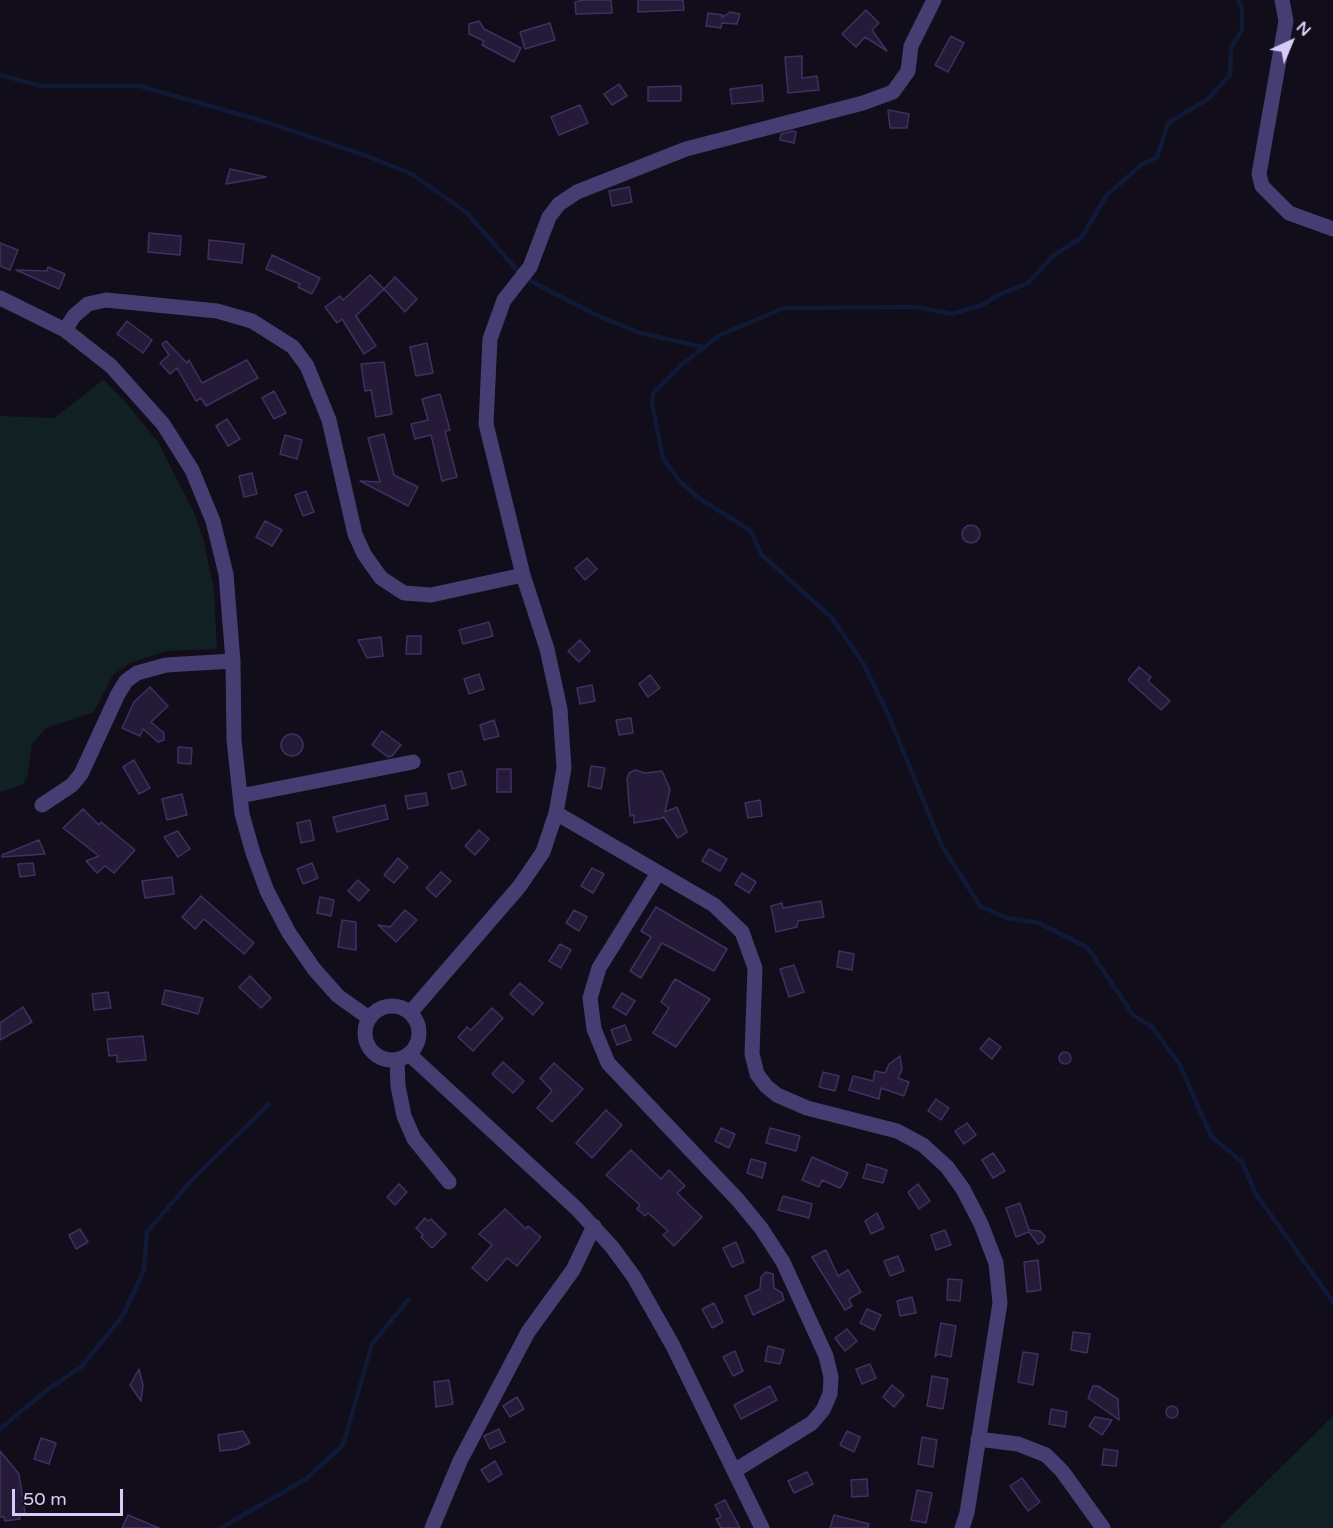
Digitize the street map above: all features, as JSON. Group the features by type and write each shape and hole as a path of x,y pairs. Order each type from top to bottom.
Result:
{"street":[{"path":"410,1013 519,887 543,852 556,813 564,768 560,709 547,649 524,575 486,424 490,339 504,300 530,267 549,217 559,204 586,188 686,149 881,98 893,92 908,71 910,46 934,0"},
{"path":"1282,0 1286,21 1259,174 1262,186 1289,213 1333,229"},
{"path":"0,298 65,330 111,366 147,403 192,470 220,547 229,601 233,662 234,740 240,796 253,853 267,891 289,933 314,969 338,996 369,1018"},
{"path":"65,330 74,316 88,304 106,300 218,310 252,321 293,347 307,366 329,420 355,534 364,554 381,578 404,593 431,595 524,575"},
{"path":"42,805 72,785 81,774 126,681 137,673 166,665 233,662"},
{"path":"240,796 413,762"},
{"path":"556,813 714,905 742,933 755,968 752,1054 757,1074 766,1086 777,1095 807,1108 897,1131 923,1144 947,1167 963,1189 981,1224 996,1263 1000,1288 999,1319 967,1513 962,1528"},
{"path":"658,873 599,968 590,998 594,1029 608,1063 738,1200 761,1228 783,1262 826,1356 831,1377 830,1394 823,1410 812,1423 734,1471"},
{"path":"449,1182 414,1139 404,1116 398,1086 403,1057 417,1043 418,1026 410,1013 391,1006 383,1007 369,1018 365,1036 372,1052 382,1058 403,1057 594,1226 618,1254 673,1346 762,1528"},
{"path":"432,1528 460,1461 528,1332 573,1270 594,1226"},
{"path":"978,1439 1018,1444 1046,1455 1062,1471 1103,1528"}],"shaded area":[{"path":"103,380 123,399 158,442 194,513 203,538 214,590 217,649 166,651 130,663 113,675 94,712 46,728 32,744 27,778 22,785 0,792 0,416 54,418"},
{"path":"1333,1416 1333,1528 1219,1528"}],"building":[{"path":"611,0 612,13 576,14 575,2"},
{"path":"638,0 683,0 684,10 638,12"},
{"path":"866,10 879,23 872,30 887,51 865,37 856,47 842,34"},
{"path":"730,12 740,14 737,24 722,23 721,28 706,26 708,13 723,15 722,18"},
{"path":"479,21 484,29 521,48 514,62 482,45 484,41 469,34 469,24"},
{"path":"550,23 555,40 525,49 520,32"},
{"path":"951,36 964,43 948,72 935,65"},
{"path":"802,56 802,78 817,76 819,90 788,93 785,57"},
{"path":"619,84 627,96 612,105 604,94"},
{"path":"762,85 763,101 732,104 730,89"},
{"path":"681,86 681,101 648,101 648,87"},
{"path":"580,105 588,123 559,135 551,117"},
{"path":"888,110 909,114 907,128 890,128"},
{"path":"796,132 794,143 780,140 781,134"},
{"path":"230,169 266,177 226,184"},
{"path":"629,187 632,202 612,206 609,191"},
{"path":"149,233 181,236 180,255 148,252"},
{"path":"209,240 244,244 242,263 208,259"},
{"path":"0,243 18,250 10,270 0,266"},
{"path":"272,255 320,278 312,294 298,287 300,284 266,269"},
{"path":"48,267 65,274 59,289 16,270 47,271"},
{"path":"370,275 384,289 356,316 376,346 364,354 342,319 337,323 325,307 340,296 343,300"},
{"path":"395,277 417,299 405,312 384,289"},
{"path":"127,321 152,340 143,353 117,334"},
{"path":"166,341 187,363 189,360 202,383 247,360 258,378 206,406 201,398 196,401 177,368 170,374 160,363 169,355 162,344"},
{"path":"427,343 433,373 416,376 410,347"},
{"path":"384,362 392,414 376,417 371,390 365,391 361,364"},
{"path":"274,391 286,413 274,419 262,398"},
{"path":"440,394 450,430 445,431 457,477 442,481 431,435 415,439 411,424 428,420 422,399"},
{"path":"227,419 240,439 228,446 216,426"},
{"path":"384,434 394,475 418,487 408,506 360,481 380,482 368,438"},
{"path":"285,435 302,440 297,459 280,454"},
{"path":"252,473 257,494 244,497 239,476"},
{"path":"306,491 314,512 303,516 295,495"},
{"path":"265,521 282,530 272,546 256,537"},
{"path":"971,525 977,528 980,534 977,540 971,543 965,540 962,534 965,528"},
{"path":"587,558 597,569 585,580 575,568"},
{"path":"489,622 493,636 463,644 459,630"},
{"path":"407,636 421,636 421,654 406,654"},
{"path":"381,637 383,656 367,658 358,640"},
{"path":"580,640 590,651 579,662 568,651"},
{"path":"1139,667 1151,677 1148,681 1170,701 1161,710 1128,680"},
{"path":"479,674 484,689 469,694 464,679"},
{"path":"650,675 660,688 648,697 639,684"},
{"path":"592,685 595,701 580,704 577,688"},
{"path":"150,687 168,706 151,722 164,733 164,740 158,742 143,729 140,736 122,728 134,702"},
{"path":"631,718 633,733 619,735 616,720"},
{"path":"494,720 499,736 484,740 480,725"},
{"path":"382,731 401,745 392,756 388,757 372,745"},
{"path":"292,734 300,737 303,745 300,753 292,756 284,753 281,745 284,737"},
{"path":"178,747 192,748 191,764 178,763"},
{"path":"134,760 150,788 139,794 123,767"},
{"path":"591,766 605,768 601,789 588,786"},
{"path":"497,769 511,769 511,792 497,792"},
{"path":"635,770 645,773 662,771 670,789 665,812 677,807 687,832 678,838 663,816 663,818 634,823 634,815 630,816 627,779 629,773"},
{"path":"462,771 466,785 452,789 448,774"},
{"path":"426,793 428,805 408,809 405,796"},
{"path":"182,794 187,815 167,820 162,799"},
{"path":"760,800 762,816 748,818 745,803"},
{"path":"385,805 388,819 337,832 333,817"},
{"path":"83,809 99,825 101,822 135,850 114,873 105,866 97,873 86,861 99,856 63,828"},
{"path":"310,820 314,840 301,843 297,823"},
{"path":"479,830 489,839 475,855 465,846"},
{"path":"178,831 190,849 178,857 164,837"},
{"path":"39,840 45,854 2,857 2,855"},
{"path":"709,849 727,859 720,871 702,861"},
{"path":"398,858 408,867 394,883 384,875"},
{"path":"33,863 35,875 20,877 18,864"},
{"path":"312,863 318,878 303,884 297,869"},
{"path":"592,868 604,874 593,893 581,886"},
{"path":"441,872 451,881 436,897 426,888"},
{"path":"742,873 756,882 749,893 735,884"},
{"path":"172,877 174,894 145,898 142,881"},
{"path":"358,880 369,890 359,901 348,891"},
{"path":"201,896 254,943 244,954 204,919 195,929 182,917"},
{"path":"320,897 334,900 331,916 317,913"},
{"path":"821,901 824,917 798,921 797,927 776,932 771,906 782,903 783,908"},
{"path":"656,907 727,949 714,971 662,943 641,978 630,971 651,937 641,931"},
{"path":"405,910 417,920 396,942 378,925 390,927"},
{"path":"574,910 587,917 579,931 566,923"},
{"path":"342,920 356,922 356,950 338,947"},
{"path":"560,944 571,950 561,968 549,961"},
{"path":"839,951 854,954 852,970 837,967"},
{"path":"794,965 804,992 789,997 780,969"},
{"path":"250,976 271,998 261,1008 239,987"},
{"path":"675,979 710,999 676,1047 653,1033 669,1008 661,1002"},
{"path":"520,983 543,1003 533,1015 510,994"},
{"path":"165,990 203,998 198,1014 162,1004"},
{"path":"108,992 111,1008 94,1010 92,994"},
{"path":"622,993 635,1001 626,1015 613,1007"},
{"path":"23,1007 32,1022 0,1040 0,1023"},
{"path":"492,1008 503,1018 473,1051 458,1037 467,1027 471,1030"},
{"path":"625,1025 631,1040 617,1045 611,1030"},
{"path":"143,1036 146,1060 117,1062 117,1055 109,1056 107,1039"},
{"path":"989,1038 1001,1047 992,1059 980,1049"},
{"path":"1067,1052 1071,1058 1067,1064 1063,1064 1059,1056"},
{"path":"900,1056 902,1070 898,1078 909,1082 904,1096 881,1088 879,1099 849,1090 853,1076 873,1081 875,1071 885,1073 889,1064"},
{"path":"503,1062 524,1081 513,1093 492,1074"},
{"path":"554,1063 583,1089 552,1122 537,1108 552,1091 540,1078"},
{"path":"823,1072 839,1076 835,1091 819,1087"},
{"path":"936,1099 949,1108 941,1120 928,1111"},
{"path":"606,1110 622,1125 592,1158 576,1143"},
{"path":"967,1123 976,1135 964,1144 955,1131"},
{"path":"721,1128 735,1134 729,1148 715,1141"},
{"path":"770,1128 800,1136 796,1151 766,1143"},
{"path":"631,1150 661,1179 669,1170 685,1186 677,1193 702,1217 674,1246 663,1235 668,1231 648,1213 645,1216 637,1209 640,1205 606,1175"},
{"path":"993,1153 1005,1171 993,1178 982,1160"},
{"path":"812,1157 848,1173 840,1188 822,1180 819,1187 802,1180"},
{"path":"751,1159 766,1163 762,1178 747,1173"},
{"path":"867,1164 887,1170 883,1183 863,1178"},
{"path":"399,1184 407,1192 395,1205 387,1197"},
{"path":"918,1184 930,1201 919,1209 908,1192"},
{"path":"783,1196 812,1204 809,1218 778,1210"},
{"path":"1020,1203 1029,1230 1040,1231 1045,1236 1043,1242 1038,1244 1029,1232 1016,1237 1006,1208"},
{"path":"505,1209 526,1229 528,1226 541,1237 517,1266 507,1258 487,1281 472,1268 492,1245 479,1234"},
{"path":"877,1213 884,1228 871,1234 865,1221"},
{"path":"425,1218 428,1221 431,1219 446,1234 432,1248 416,1228"},
{"path":"80,1229 88,1242 76,1249 69,1235"},
{"path":"945,1230 951,1245 936,1250 931,1235"},
{"path":"736,1242 744,1262 732,1267 723,1248"},
{"path":"826,1250 838,1276 848,1270 861,1292 849,1299 852,1306 845,1310 812,1257"},
{"path":"898,1256 904,1271 890,1276 884,1261"},
{"path":"1038,1260 1041,1290 1027,1292 1024,1262"},
{"path":"766,1272 773,1274 774,1288 782,1293 784,1300 753,1315 745,1296 760,1289 761,1277"},
{"path":"948,1279 962,1280 960,1301 947,1300"},
{"path":"912,1297 916,1313 900,1316 897,1301"},
{"path":"714,1303 723,1322 712,1328 702,1309"},
{"path":"867,1309 881,1315 874,1330 860,1323"},
{"path":"941,1323 956,1326 951,1357 938,1354 935,1357"},
{"path":"847,1329 857,1341 845,1351 835,1338"},
{"path":"1073,1332 1090,1334 1087,1353 1071,1350"},
{"path":"768,1346 784,1350 780,1364 765,1361"},
{"path":"735,1351 743,1371 733,1376 723,1357"},
{"path":"1023,1352 1038,1354 1033,1385 1018,1382"},
{"path":"870,1364 876,1378 862,1384 856,1369"},
{"path":"139,1369 143,1385 141,1401 130,1385"},
{"path":"932,1376 948,1379 943,1409 927,1406"},
{"path":"449,1380 453,1404 436,1407 434,1382"},
{"path":"892,1385 904,1395 894,1407 883,1397"},
{"path":"770,1386 777,1400 741,1419 734,1405"},
{"path":"1093,1386 1098,1386 1118,1399 1119,1420 1088,1398"},
{"path":"517,1397 524,1409 510,1417 503,1406"},
{"path":"1174,1406 1178,1412 1174,1418 1170,1418 1166,1410"},
{"path":"1051,1409 1067,1412 1065,1427 1049,1424"},
{"path":"1095,1417 1112,1420 1102,1435 1089,1426"},
{"path":"499,1429 505,1442 490,1449 484,1436"},
{"path":"243,1431 250,1443 237,1449 220,1451 218,1435"},
{"path":"847,1431 860,1437 854,1452 840,1445"},
{"path":"922,1437 937,1440 933,1467 918,1464"},
{"path":"41,1438 56,1443 49,1464 34,1459"},
{"path":"1104,1449 1118,1451 1116,1466 1102,1465"},
{"path":"0,1451 19,1474 25,1513 19,1515 20,1519 5,1521 4,1517 0,1517"},
{"path":"495,1461 502,1474 489,1482 481,1470"},
{"path":"807,1472 813,1484 794,1493 788,1481"},
{"path":"1022,1478 1040,1502 1028,1511 1010,1486"},
{"path":"867,1479 868,1496 852,1497 851,1480"},
{"path":"917,1490 932,1493 926,1523 911,1520"},
{"path":"725,1500 740,1528 721,1528 716,1519 721,1517 715,1505"},
{"path":"128,1515 159,1528 122,1528"},
{"path":"834,1515 869,1524 868,1528 830,1528"}],"waterway":[{"path":"1238,0 1242,8 1242,30 1231,48 1230,75 1208,99 1168,123 1157,157 1141,165 1106,196 1082,237 1053,256 1028,283 1000,294 982,305 952,314 916,307 784,308 720,335 681,365 653,393 652,403 663,458 679,480 697,497 750,530 762,555 832,618 863,663 888,714 942,846 980,906 1007,918 1039,923 1088,948 1133,1015 1152,1027 1180,1065 1211,1136 1242,1162 1256,1194 1333,1302"},
{"path":"0,75 41,86 140,86 263,121 367,156 412,174 467,213 523,277 594,314 640,333 703,347"},
{"path":"0,1429 47,1390 81,1367 122,1317 144,1270 147,1232 192,1180 269,1104"},
{"path":"221,1528 306,1479 343,1445 372,1344 409,1299"}]}
